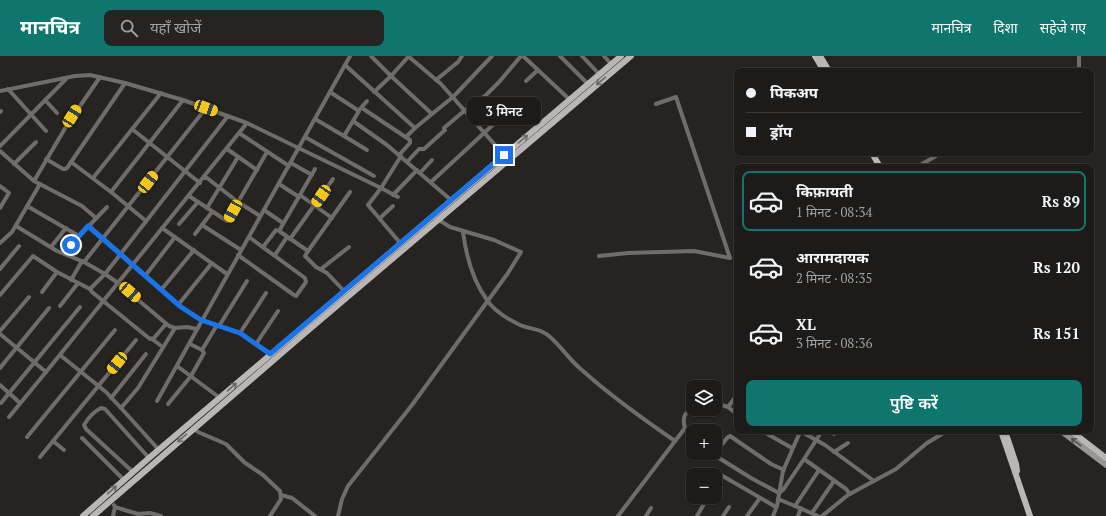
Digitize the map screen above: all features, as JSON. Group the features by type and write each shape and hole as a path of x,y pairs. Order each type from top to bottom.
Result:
{"main road":[{"path":"83,516 148,458 621,56"},
{"path":"93,516 194,428 631,56"},
{"path":"815,56 822,68"},
{"path":"820,56 827,68"},
{"path":"1002,434 1030,516"},
{"path":"1006,434 1016,464 1017,477"},
{"path":"1066,434 1106,458"},
{"path":"1074,434 1106,465"}],"street":[{"path":"157,401 350,56"},
{"path":"371,56 390,76 432,114"},
{"path":"374,92 409,56 453,97 504,155"},
{"path":"436,80 458,62 462,56"},
{"path":"406,137 453,97 492,56"},
{"path":"407,162 419,149 424,148 464,110 486,95 522,56 569,100"},
{"path":"560,56 588,84"},
{"path":"582,56 600,74"},
{"path":"604,56 611,64"},
{"path":"1079,56 1079,68"},
{"path":"345,65 415,128"},
{"path":"526,81 538,70"},
{"path":"0,91 84,75 125,83 183,100 247,123 396,196 418,172 432,160"},
{"path":"34,181 78,108 100,77"},
{"path":"0,146 66,79"},
{"path":"46,159 65,169 125,83"},
{"path":"8,89 46,130"},
{"path":"330,92 410,140 410,143 400,156 381,188 368,205 401,244"},
{"path":"92,178 161,93"},
{"path":"599,256 628,253 694,251 730,258 676,97 656,104"},
{"path":"431,182 447,166 485,134 522,98"},
{"path":"45,100 57,113"},
{"path":"110,192 183,100"},
{"path":"344,136 367,101"},
{"path":"71,280 83,261 129,206 206,108"},
{"path":"90,289 105,274 228,116"},
{"path":"315,119 367,150"},
{"path":"353,121 400,156 451,200"},
{"path":"9,417 247,123"},
{"path":"132,129 200,182"},
{"path":"239,134 267,152 312,175"},
{"path":"305,137 374,176"},
{"path":"14,164 36,142"},
{"path":"227,149 256,170"},
{"path":"0,151 34,181 82,206 96,218"},
{"path":"189,196 227,222 267,152"},
{"path":"922,164 936,156"},
{"path":"207,208 238,157"},
{"path":"71,162 129,206 146,221"},
{"path":"308,251 279,230 315,169"},
{"path":"203,178 207,178 238,202 260,216"},
{"path":"275,255 314,206 333,179"},
{"path":"0,243 10,235 40,184"},
{"path":"279,184 332,218"},
{"path":"0,186 9,193 0,208"},
{"path":"344,291 327,273 316,267 305,256 350,192"},
{"path":"179,224 198,202"},
{"path":"28,206 79,236"},
{"path":"380,218 393,206"},
{"path":"63,253 107,207"},
{"path":"264,210 283,223"},
{"path":"195,234 212,212"},
{"path":"338,516 342,499 348,486 412,405 508,273 521,252 494,240 450,227 439,220"},
{"path":"202,225 240,252 294,296 299,294 306,280 275,255 249,237"},
{"path":"16,226 51,247 83,261 105,274 172,328 182,326 197,329"},
{"path":"88,226 178,305 201,320 240,333 270,354"},
{"path":"51,247 66,228"},
{"path":"162,228 227,274"},
{"path":"263,247 276,230"},
{"path":"463,232 468,257 473,272 487,301 493,307 513,322 521,326 540,330 548,335 582,371 619,402 676,441"},
{"path":"145,276 175,237"},
{"path":"0,269 19,246"},
{"path":"321,269 349,247"},
{"path":"161,290 194,250"},
{"path":"0,295 34,256 57,272 90,289 150,339 160,345"},
{"path":"178,305 212,263"},
{"path":"42,292 57,272"},
{"path":"168,404 191,376 204,353 202,350 247,281"},
{"path":"60,306 78,283"},
{"path":"240,333 266,293"},
{"path":"0,331 29,297"},
{"path":"1,403 80,307"},
{"path":"0,368 49,308"},
{"path":"256,344 278,311"},
{"path":"152,339 166,324"},
{"path":"121,408 138,388 175,328"},
{"path":"27,437 115,330"},
{"path":"0,334 46,372"},
{"path":"40,457 136,340"},
{"path":"190,344 202,350"},
{"path":"111,398 146,354"},
{"path":"60,355 99,386 159,450"},
{"path":"177,366 220,398"},
{"path":"0,385 20,403"},
{"path":"728,407 734,399"},
{"path":"722,405 728,407 734,412"},
{"path":"133,472 86,429 84,425 86,421 101,408 105,409 148,458"},
{"path":"618,516 685,428 682,422 686,413"},
{"path":"194,428 198,432 226,444 244,462 270,481 282,495 292,498 315,516"},
{"path":"767,434 792,448"},
{"path":"773,516 784,470 799,434"},
{"path":"805,434 834,452 874,481"},
{"path":"779,493 783,490 820,434"},
{"path":"823,515 850,494 896,468 927,443 942,434"},
{"path":"722,444 726,438 730,436 771,464 784,470"},
{"path":"82,438 124,480"},
{"path":"53,441 64,450"},
{"path":"834,452 848,443"},
{"path":"804,459 846,489 850,494"},
{"path":"722,460 779,493"},
{"path":"795,506 819,470"},
{"path":"722,476 776,507"},
{"path":"812,513 834,481"},
{"path":"270,516 282,495"},
{"path":"747,516 760,498"},
{"path":"778,499 818,516"},
{"path":"111,500 115,507 113,516"},
{"path":"697,516 704,504"},
{"path":"115,507 138,514 150,513 161,516"},
{"path":"723,516 729,507"},
{"path":"646,516 651,508"},
{"path":"798,516 801,508"}],"route":[{"path":"71,245 88,226 181,307 201,320 240,333 270,354 504,155"}]}
